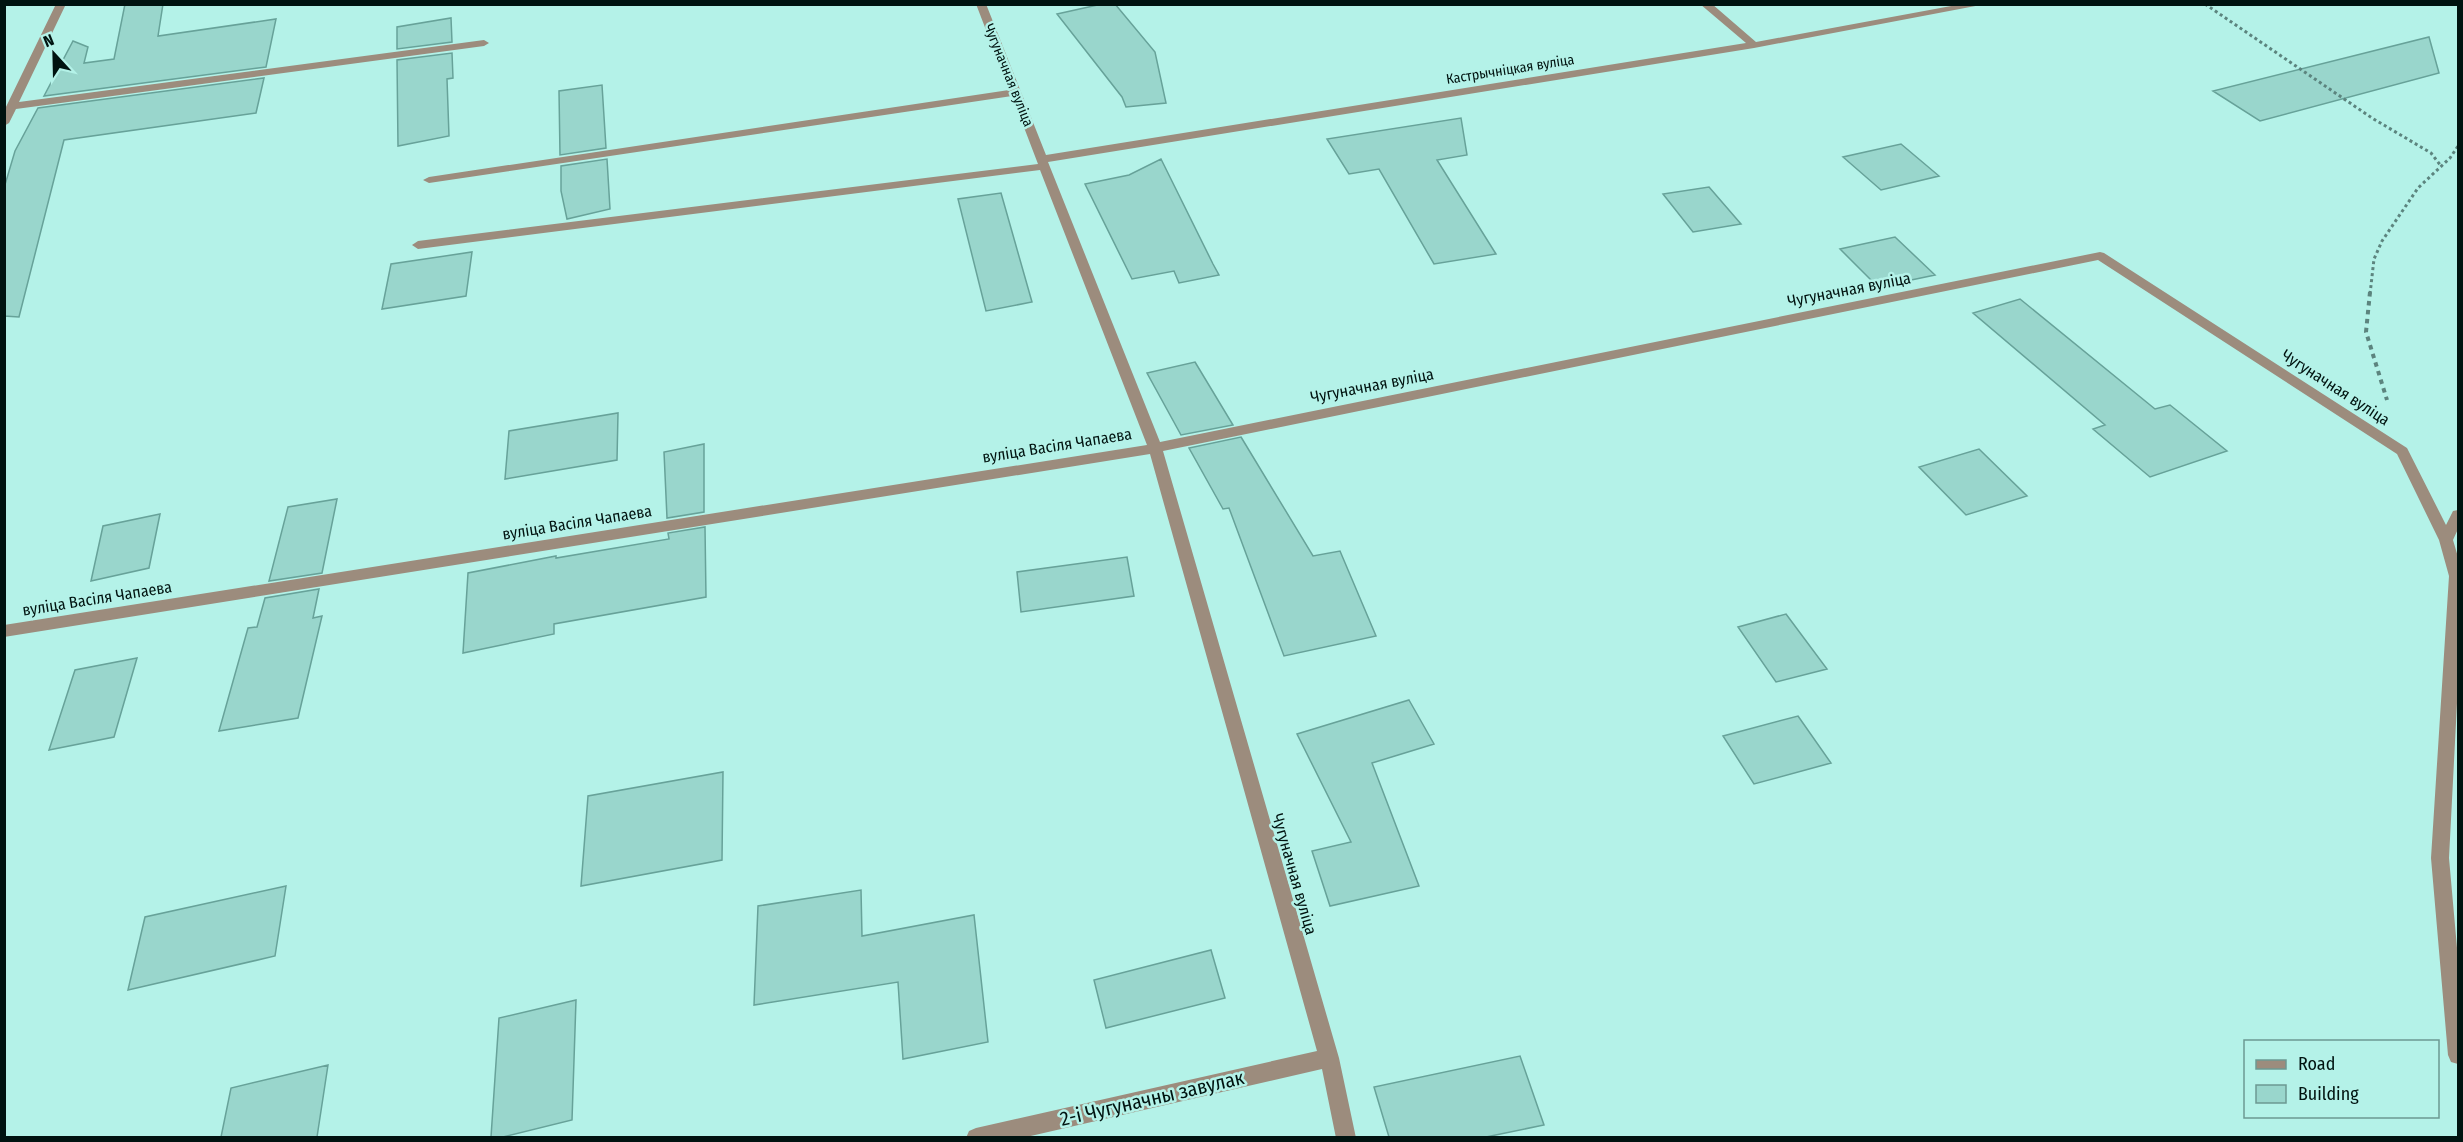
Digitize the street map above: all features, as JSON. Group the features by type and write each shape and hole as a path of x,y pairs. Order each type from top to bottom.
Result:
{"street":[{"path":"4,123 61,4"},
{"name":"Чугуначная вуліца","path":"981,4 1155,448 1329,1058 1346,1137"},
{"path":"1705,4 1754,45"},
{"name":"Кастрычніцкая вуліца","path":"418,245 1044,162 1754,45 1974,5"},
{"path":"13,106 484,43"},
{"path":"4,93 21,91"},
{"path":"429,180 1015,92"},
{"name":"Чугуначная вуліца","path":"1155,448 2100,256 2402,451"},
{"name":"вуліца Васіля Чапаева","path":"4,631 1155,448"},
{"path":"2402,451 2446,540 2457,576 2440,858 2458,1055"},
{"path":"2446,540 2458,515"},
{"name":"2-і Чугуначны завулак","path":"976,1137 1329,1058"}],"path":[{"path":"2205,4 2372,118 2431,153 2441,166"},
{"path":"2402,451 2367,332 2374,259 2382,241 2418,188 2458,146"}],"building":[{"path":"125,4 163,4 158,36 276,19 266,67 44,96 73,41 88,47 84,63 114,59"},
{"path":"1102,4 1115,4 1155,52 1166,103 1126,107 1122,97 1057,14"},
{"path":"451,18 452,42 397,49 397,27"},
{"path":"2429,37 2439,73 2260,121 2213,91"},
{"path":"452,53 453,78 447,79 449,136 398,146 397,60"},
{"path":"264,78 256,113 64,140 19,317 4,316 4,188 15,151 38,108"},
{"path":"602,85 606,148 560,155 559,91"},
{"path":"1461,118 1467,155 1437,160 1496,254 1434,264 1379,169 1349,174 1327,139"},
{"path":"1901,144 1939,176 1881,190 1843,157"},
{"path":"607,159 610,209 567,219 561,191 561,166"},
{"path":"1161,159 1219,275 1179,283 1174,271 1132,279 1085,184 1129,175"},
{"path":"1709,187 1741,224 1693,232 1663,194"},
{"path":"1001,193 1032,302 986,311 958,199"},
{"path":"1895,237 1935,275 1878,287 1840,249"},
{"path":"472,252 466,296 382,309 391,264"},
{"path":"2020,299 2155,409 2170,405 2227,451 2150,477 2093,429 2105,425 1973,313"},
{"path":"1195,362 1233,425 1181,435 1147,373"},
{"path":"618,413 617,460 505,479 509,431"},
{"path":"1241,437 1313,556 1340,551 1376,636 1284,656 1229,508 1223,509 1189,448"},
{"path":"704,444 704,512 667,518 664,452"},
{"path":"1979,449 2027,496 1966,515 1919,467"},
{"path":"337,499 322,573 269,581 288,507"},
{"path":"160,514 149,568 91,581 103,526"},
{"path":"705,527 706,597 554,624 554,634 463,653 468,573 556,556 556,558 669,539 668,533"},
{"path":"1127,557 1134,596 1021,612 1017,572"},
{"path":"319,589 313,618 322,616 298,718 219,731 248,628 257,627 265,598"},
{"path":"1786,614 1827,669 1776,682 1738,627"},
{"path":"137,658 114,737 49,750 75,670"},
{"path":"1409,700 1434,744 1372,763 1419,886 1330,906 1312,851 1351,842 1297,734"},
{"path":"1798,716 1831,763 1754,784 1723,736"},
{"path":"723,772 722,860 581,886 588,796"},
{"path":"286,886 275,956 128,990 145,917"},
{"path":"861,890 862,936 974,915 988,1042 903,1059 898,982 754,1005 758,906"},
{"path":"1211,950 1225,998 1106,1028 1094,980"},
{"path":"576,1000 572,1120 503,1137 491,1137 499,1018"},
{"path":"1520,1056 1544,1125 1486,1137 1389,1137 1374,1087"},
{"path":"328,1065 317,1137 221,1137 231,1088"}]}
